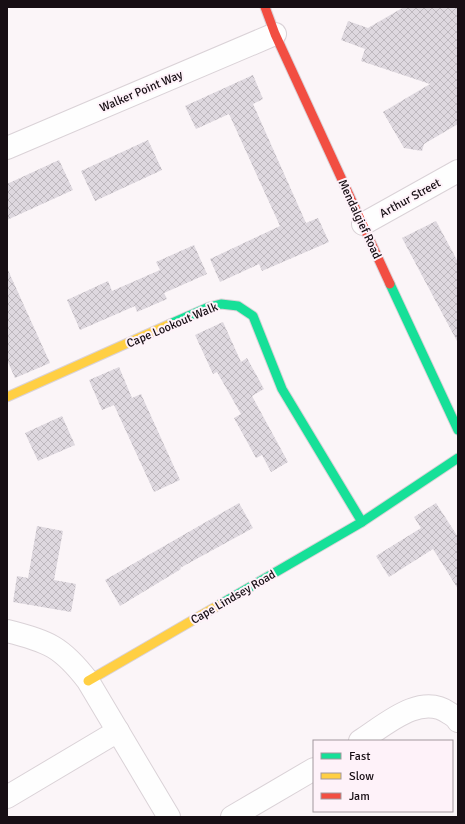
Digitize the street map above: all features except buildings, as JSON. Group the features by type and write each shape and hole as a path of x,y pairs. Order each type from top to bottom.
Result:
{"street":[{"name":"Mendalgief Road","path":"265,7 275,34 458,430"},
{"name":"Walker Point Way","path":"7,148 275,34"},
{"name":"Arthur Street","path":"363,224 458,171"},
{"name":"Cape Lookout Walk","path":"7,397 209,307 221,303 234,304 245,308 253,316 282,388 362,522"},
{"name":"Cape Lindsey Road","path":"88,681 362,522 458,458"},
{"path":"7,631 38,638 58,649 76,664 88,681 169,817"},
{"path":"362,740 411,708 432,705 445,710 458,721"},
{"path":"7,797 118,731"},
{"path":"232,817 313,770"}],"traffic: fast":[{"path":"390,284 458,430"},
{"path":"170,324 209,307 221,304 238,306 253,316 282,389 362,522"},
{"path":"219,605 362,522 458,458"}],"traffic: slow":[{"path":"7,397 170,324"},
{"path":"88,681 219,605"}],"traffic: jam":[{"path":"265,7 275,34 390,284"}]}
